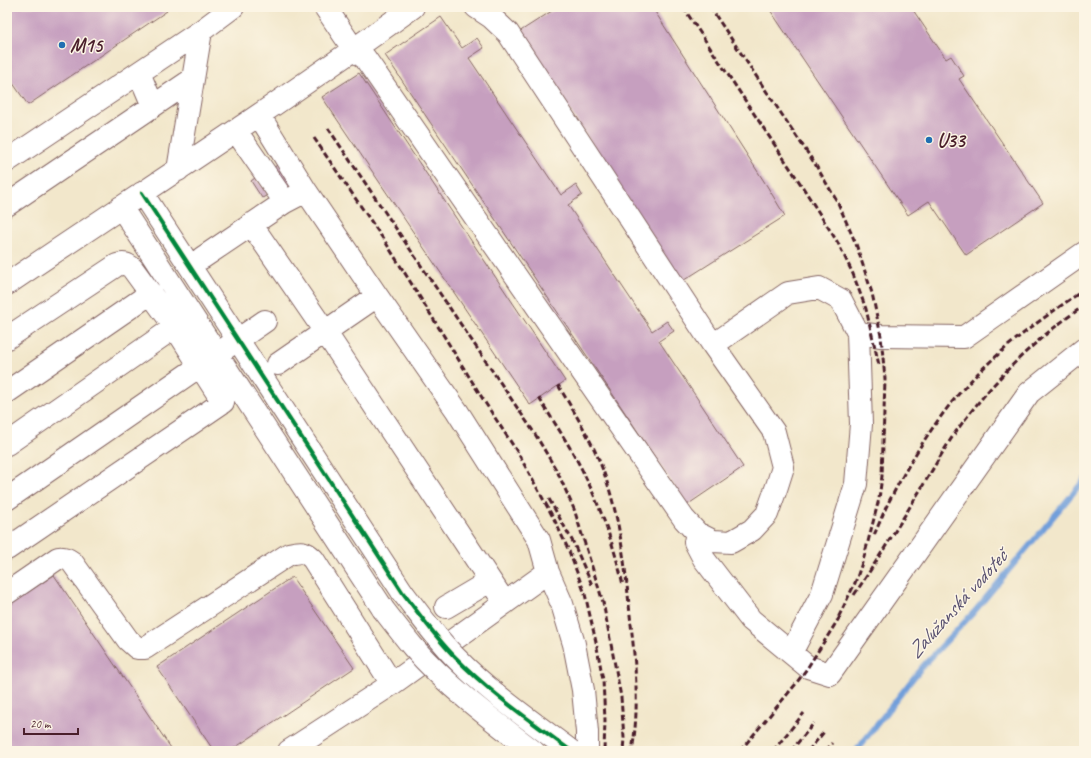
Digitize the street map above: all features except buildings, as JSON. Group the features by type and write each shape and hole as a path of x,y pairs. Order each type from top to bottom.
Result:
{"street":[{"path":"7,161 201,31 233,7"},
{"path":"325,7 354,50 365,58 684,519 697,533 713,541 731,542 752,530 767,514 782,467 774,432 713,345 508,33 491,16 476,7"},
{"path":"7,284 259,116 414,7"},
{"path":"178,170 201,31"},
{"path":"139,72 153,106"},
{"path":"7,205 193,78"},
{"path":"259,116 306,191 457,411 539,540 548,572 562,604 574,644 583,690 587,732 587,751"},
{"path":"236,131 285,202"},
{"path":"202,258 285,202 306,191"},
{"path":"142,193 404,593 431,630 455,657 507,703 571,751"},
{"path":"121,207 209,360 383,609 414,648 439,674 492,721 533,751"},
{"path":"251,224 326,333 504,603"},
{"path":"858,333 881,336 964,337 1084,253"},
{"path":"7,338 117,265 123,263 132,268 175,327 209,360 223,402 7,549"},
{"path":"713,345 788,293 819,288 841,300 858,333 861,424 856,484 822,594 791,653"},
{"path":"7,392 151,294"},
{"path":"278,364 326,333 377,296"},
{"path":"7,499 266,321"},
{"path":"7,444 175,327"},
{"path":"697,533 696,542 704,559 751,620 808,667 830,674 1028,393 1084,349"},
{"path":"7,593 58,558 63,557 72,562 128,640 137,648 145,648 289,554 299,551 308,554 313,560 392,684"},
{"path":"289,751 392,684 548,572"},
{"path":"446,607 490,581"}],"waterway":[{"name":"Zalužanská vodoteč","path":"856,751 922,667 974,612 1084,480"}],"railway":[{"path":"683,7 802,186 838,243 853,274 866,309 879,365"},
{"path":"710,7 815,164 838,203 856,244 872,293 881,336 885,379 882,476 879,499 864,557 855,583 837,620"},
{"path":"328,128 535,434 558,473 574,509 603,602 621,697 624,738 623,751"},
{"path":"314,138 386,243 518,453 554,519 569,551 585,594 596,642 603,680 605,720 604,751"},
{"path":"874,535 887,505 910,463 945,411 960,393 992,360 1027,330 1084,290"},
{"path":"854,595 951,439 983,397 1030,348 1084,306"},
{"path":"558,385 595,450 612,497 620,536 626,575 636,683 636,717 632,751"},
{"path":"539,398 564,437 592,491 608,530 623,585"},
{"path":"549,499 573,542 593,587"},
{"path":"740,751 795,685 841,615"},
{"path":"773,751 804,713"},
{"path":"791,751 814,723"},
{"path":"808,751 824,732"},
{"path":"826,751 832,743"}],"cycle path":[{"path":"142,193 403,593 422,618 448,650 482,683 571,751"}],"place":[{"name":"M15","path":"62,45"},
{"name":"U33","path":"929,140"}]}
